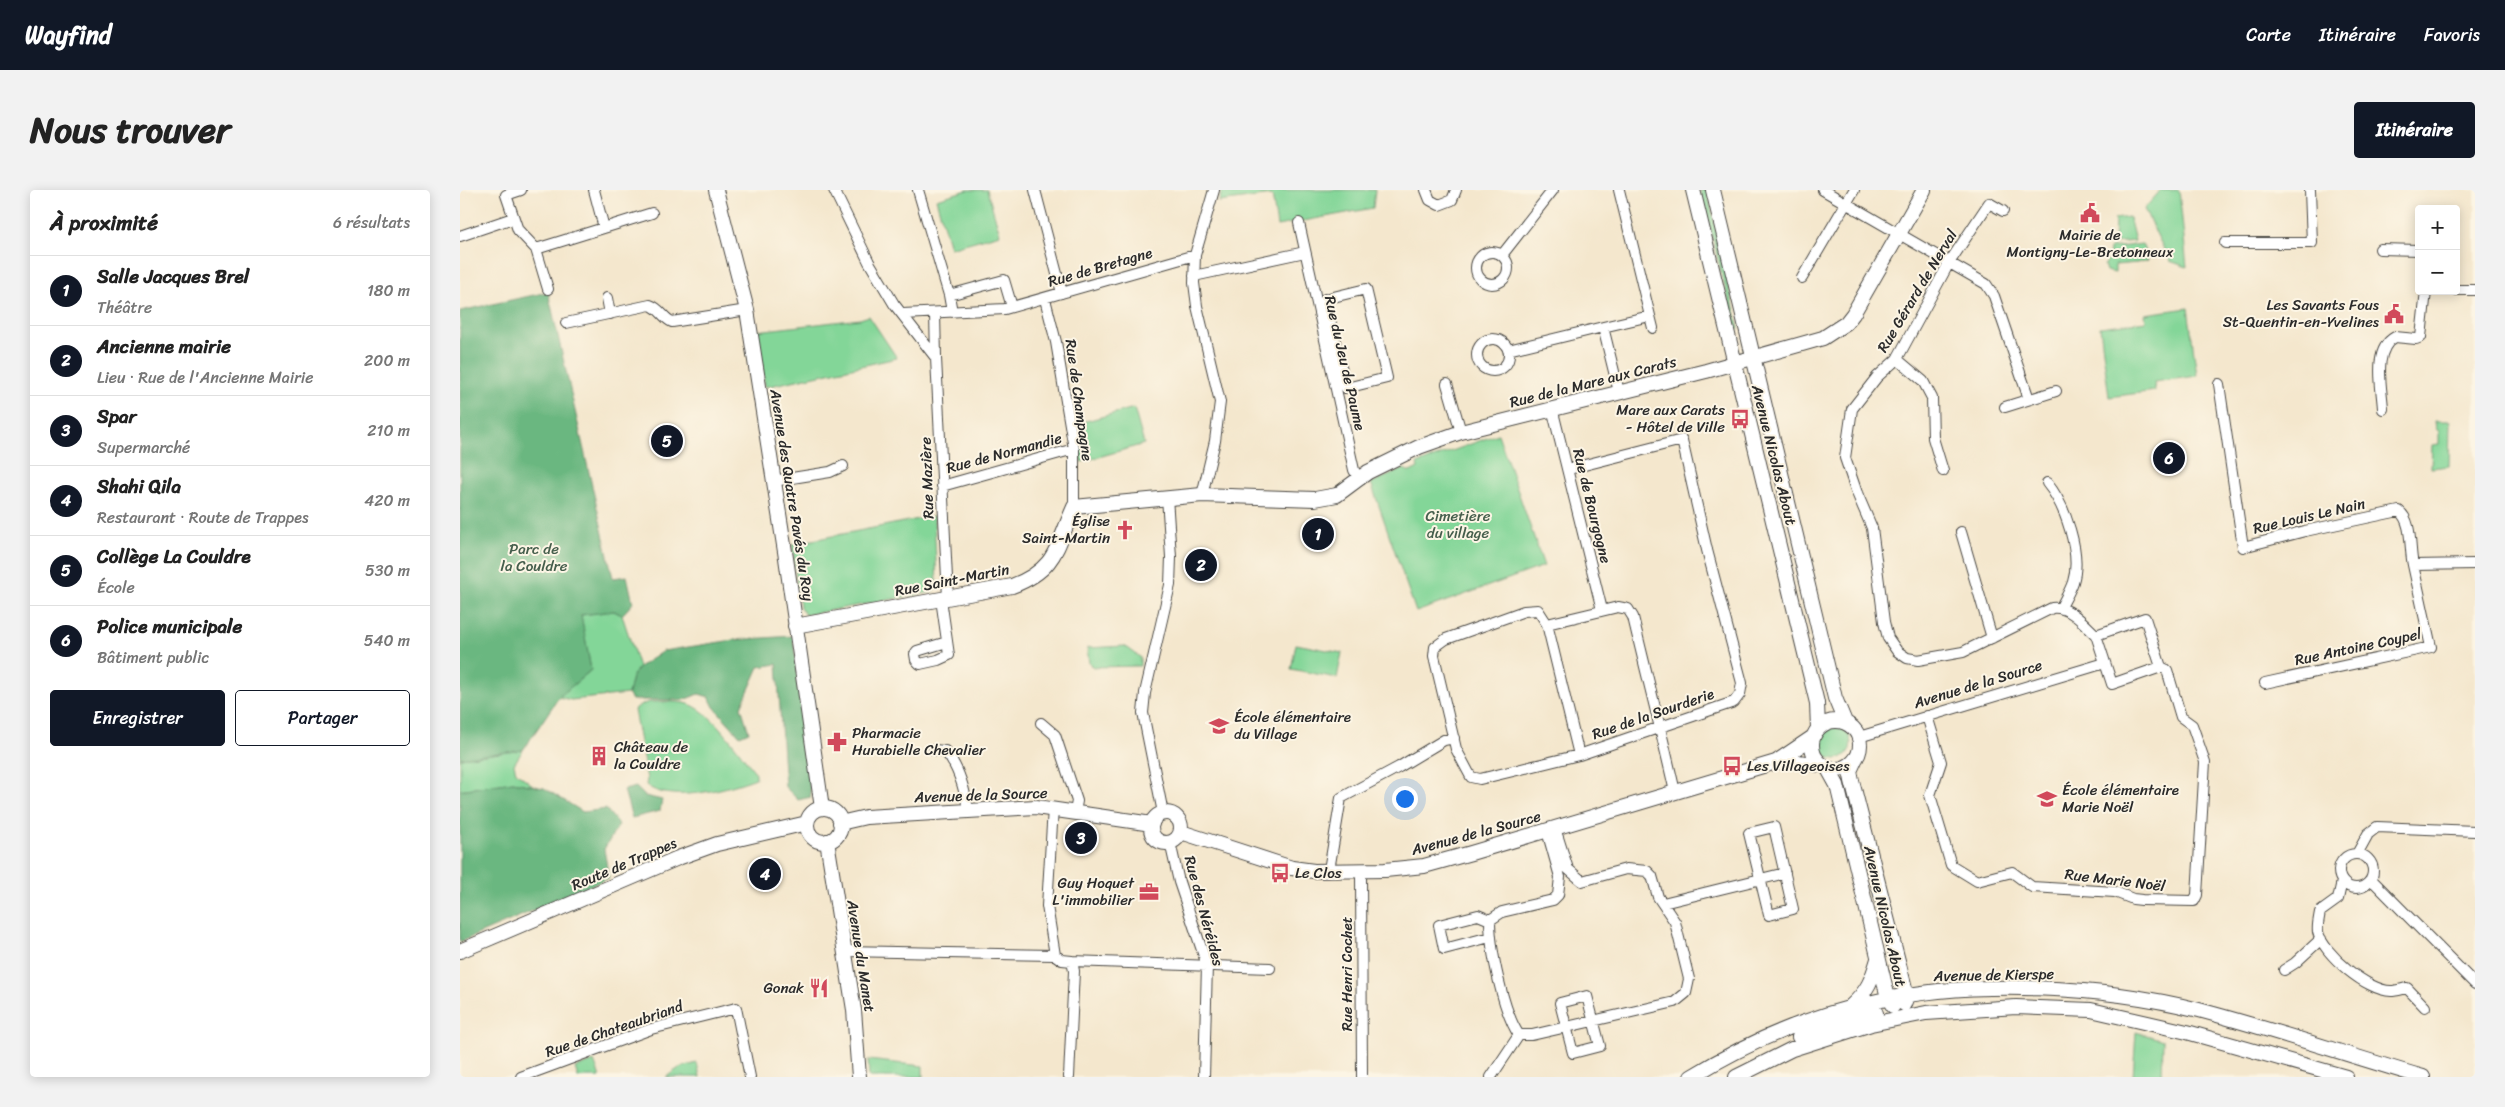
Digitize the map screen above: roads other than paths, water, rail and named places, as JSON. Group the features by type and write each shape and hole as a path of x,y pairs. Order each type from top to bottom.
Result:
{"street":[{"path":"521,190 506,194 518,230 536,249 548,289"},
{"path":"594,190 604,228"},
{"name":"Avenue des Quatre Pavés du Roy","path":"716,190 747,310 822,808"},
{"path":"834,190 869,262 903,314 936,358"},
{"path":"918,190 949,295 952,312"},
{"path":"1035,190 1062,293"},
{"path":"1202,494 1215,441 1220,402 1197,306 1194,276 1195,255 1214,190"},
{"path":"1426,190 1430,200 1444,205 1452,200 1456,190"},
{"path":"1502,255 1553,190"},
{"path":"1619,190 1653,328"},
{"name":"Avenue Nicolas About","path":"1693,190 1817,703 1813,753 1837,785 1878,958 1894,1007 1907,996 1850,771 1860,752 1859,736 1855,729 1845,722 1835,698 1713,190"},
{"path":"1823,190 1986,284 1994,296 2029,399"},
{"path":"1802,278 1854,190"},
{"name":"Rue de la Mare aux Carats","path":"1074,507 1202,494 1315,499 1338,495 1359,479 1419,448 1461,432 1735,363 1823,338 1846,323 1924,190"},
{"path":"2224,243 2312,243 2310,190"},
{"name":"Rue Gérard de Nerval","path":"2003,212 1989,203 1949,263 1897,359 1877,377 1852,409 1845,458 1856,493 1872,528 1884,622 1888,638 1897,651 1907,658 1918,660 1963,652 2052,608 2061,607"},
{"path":"536,249 652,213"},
{"path":"460,236 513,218"},
{"name":"Rue du Jeu de Paume","path":"1299,223 1346,436 1354,470 1359,479"},
{"path":"2380,249 2415,250"},
{"path":"1194,276 1305,252"},
{"name":"Rue de Bretagne","path":"903,314 935,314 1012,307 1195,255"},
{"path":"949,295 1004,280 1012,307"},
{"path":"1366,289 1387,378 1346,388 1325,299 1366,289"},
{"path":"2460,290 2475,290"},
{"path":"2383,409 2381,356 2384,347 2395,337 2416,339 2422,337 2426,295"},
{"path":"607,298 610,314"},
{"name":"Rue de Champagne","path":"1045,299 1056,342 1074,449 1074,507"},
{"path":"566,323 650,305 656,307 665,319 672,322 747,310"},
{"name":"Rue Mazière","path":"935,314 947,642"},
{"path":"1508,350 1650,316"},
{"path":"1603,327 1619,392"},
{"path":"1897,359 1923,381 1932,398 1933,438 1943,471"},
{"path":"1447,384 1461,432"},
{"name":"Rue Louis Le Nain","path":"2219,384 2243,547 2305,531 2399,511 2405,515 2414,564"},
{"path":"2005,408 2056,391"},
{"name":"Rue de Bourgogne","path":"1552,408 1602,610"},
{"name":"Rue de la Sourderie","path":"1454,738 1462,761 1471,777 1475,779 1579,755 1734,702 1740,694 1742,682 1707,550 1682,440 1568,469"},
{"name":"Rue de Normandie","path":"942,486 1074,449"},
{"path":"773,481 830,472 843,466"},
{"path":"2047,483 2058,497 2072,534 2074,552 2073,582 2061,607 2069,611 2096,635 2112,684 2161,667 2145,618 2096,635"},
{"path":"1164,813 1143,714 1145,693 1170,585 1171,557 1167,497"},
{"name":"Rue Saint-Martin","path":"795,626 1012,586 1029,579 1042,570 1056,550 1074,507"},
{"path":"1961,532 1992,638"},
{"path":"2414,564 2475,564"},
{"name":"Rue Antoine Coypel","path":"2266,683 2431,647 2414,564"},
{"path":"1547,624 1618,607 1628,609 1633,617 1674,792"},
{"path":"1329,870 1341,798 1444,740 1454,738 1434,656 1435,647 1446,638 1524,611 1538,610 1547,624 1579,755"},
{"name":"Avenue de la Source","path":"1859,736 2105,663"},
{"name":"Rue Marie Noël","path":"1927,716 1941,762 1930,795 1951,865 1977,881 2012,872 2032,887 2115,892 2142,900 2194,901 2197,895 2206,762 2192,725 2181,716 2167,670 2161,667"},
{"path":"1815,733 1830,721 1845,722"},
{"path":"1041,723 1055,736 1077,800 1075,812"},
{"name":"Avenue de la Source","path":"1776,762 1815,733"},
{"path":"934,750 945,752 952,759 966,797 968,810"},
{"path":"1824,766 1842,769 1855,760"},
{"name":"Avenue de la Source","path":"1181,832 1292,868 1314,871 1361,871 1424,866 1776,762 1798,762 1824,766"},
{"name":"Avenue de la Source","path":"840,823 866,817 1036,807 1152,824"},
{"path":"822,808 836,814 840,823 836,836 827,841 813,837 807,823 814,811 822,808"},
{"path":"1053,808 1047,906 1055,955"},
{"path":"1164,813 1169,813 1178,818 1180,822 1181,832 1170,842 1160,842 1153,834 1152,824 1156,817 1164,813"},
{"name":"Route de Trappes","path":"460,951 678,858 717,844 807,823"},
{"path":"1774,827 1793,909 1769,915 1760,879 1749,833 1774,827"},
{"path":"2357,854 2370,862 2373,873 2367,884 2356,888 2346,885 2342,881 2339,874 2341,863 2346,858 2357,854 2368,834 2377,827 2475,831"},
{"path":"1519,1035 1532,1035 1566,1028 1675,1002 1686,993 1688,979 1675,922 1658,897 1652,876 1647,871 1626,869 1582,881 1568,869 1551,829"},
{"path":"1490,920 1502,912 1552,900 1558,896 1560,877 1551,829"},
{"name":"Avenue du Manet","path":"827,841 854,1010 860,1077"},
{"name":"Rue des Néréides","path":"1170,842 1179,882 1207,965 1204,1077"},
{"name":"Rue Henri Cochet","path":"1361,871 1362,1077"},
{"path":"1663,903 1785,873"},
{"path":"1560,877 1572,874"},
{"path":"2371,879 2475,984"},
{"path":"2342,881 2338,899 2320,912 2318,931 2327,952 2347,969 2379,989 2392,991 2407,988 2425,1007"},
{"path":"1490,920 1478,916 1439,925 1444,949 1490,937"},
{"path":"1490,920 1490,937 1510,1023 1519,1035"},
{"path":"2284,970 2296,963 2321,939"},
{"path":"844,951 1055,955 1062,960 1270,968"},
{"path":"1846,1010 1868,988 1878,958"},
{"path":"1069,1077 1074,971 1072,960"},
{"name":"Avenue de Kierspe","path":"1894,1007 1907,996 2017,988 2095,992 2198,1010 2422,1077"},
{"path":"1587,996 1600,1046 1573,1053 1566,1028 1560,1003 1587,996"},
{"path":"1736,1077 1760,1064 1780,1045 1842,1021 1890,1010 1894,1007"},
{"name":"Avenue de Kierspe","path":"1691,1077 1747,1046 1797,1025 1846,1010 1894,1007 1926,1013 2016,1007 2092,1010 2187,1032 2346,1077"},
{"name":"Rue de Chateaubriand","path":"521,1077 651,1029 736,1008 750,1077"},
{"path":"1491,1077 1519,1035"}],"place":[{"name":"Mairie de Montigny-Le-Bretonneux","path":"2090,213"},
{"name":"Les Savants Fous St-Quentin-en-Yvelines","path":"2394,314"},
{"name":"Mare aux Carats - Hôtel de Ville","path":"1740,419"},
{"name":"Collège La Couldre","path":"667,441"},
{"name":"Police municipale","path":"2169,458"},
{"name":"Église Saint-Martin","path":"1125,530"},
{"name":"Salle Jacques Brel","path":"1318,534"},
{"name":"Ancienne mairie","path":"1201,565"},
{"name":"École élémentaire du Village","path":"1219,726"},
{"name":"Pharmacie Hurabielle Chevalier","path":"837,742"},
{"name":"Château de la Couldre","path":"599,756"},
{"name":"Les Villageoises","path":"1732,766"},
{"name":"École élémentaire Marie Noël","path":"2047,799"},
{"name":"Spar","path":"1081,838"},
{"name":"Le Clos","path":"1280,873"},
{"name":"Shahi Qila","path":"765,874"},
{"name":"Guy Hoquet L'immobilier","path":"1149,892"},
{"name":"Gonak","path":"819,988"}],"park label":[{"name":"Cimetière du village","path":"1458,524"},
{"name":"Parc de la Couldre","path":"534,558"}]}
